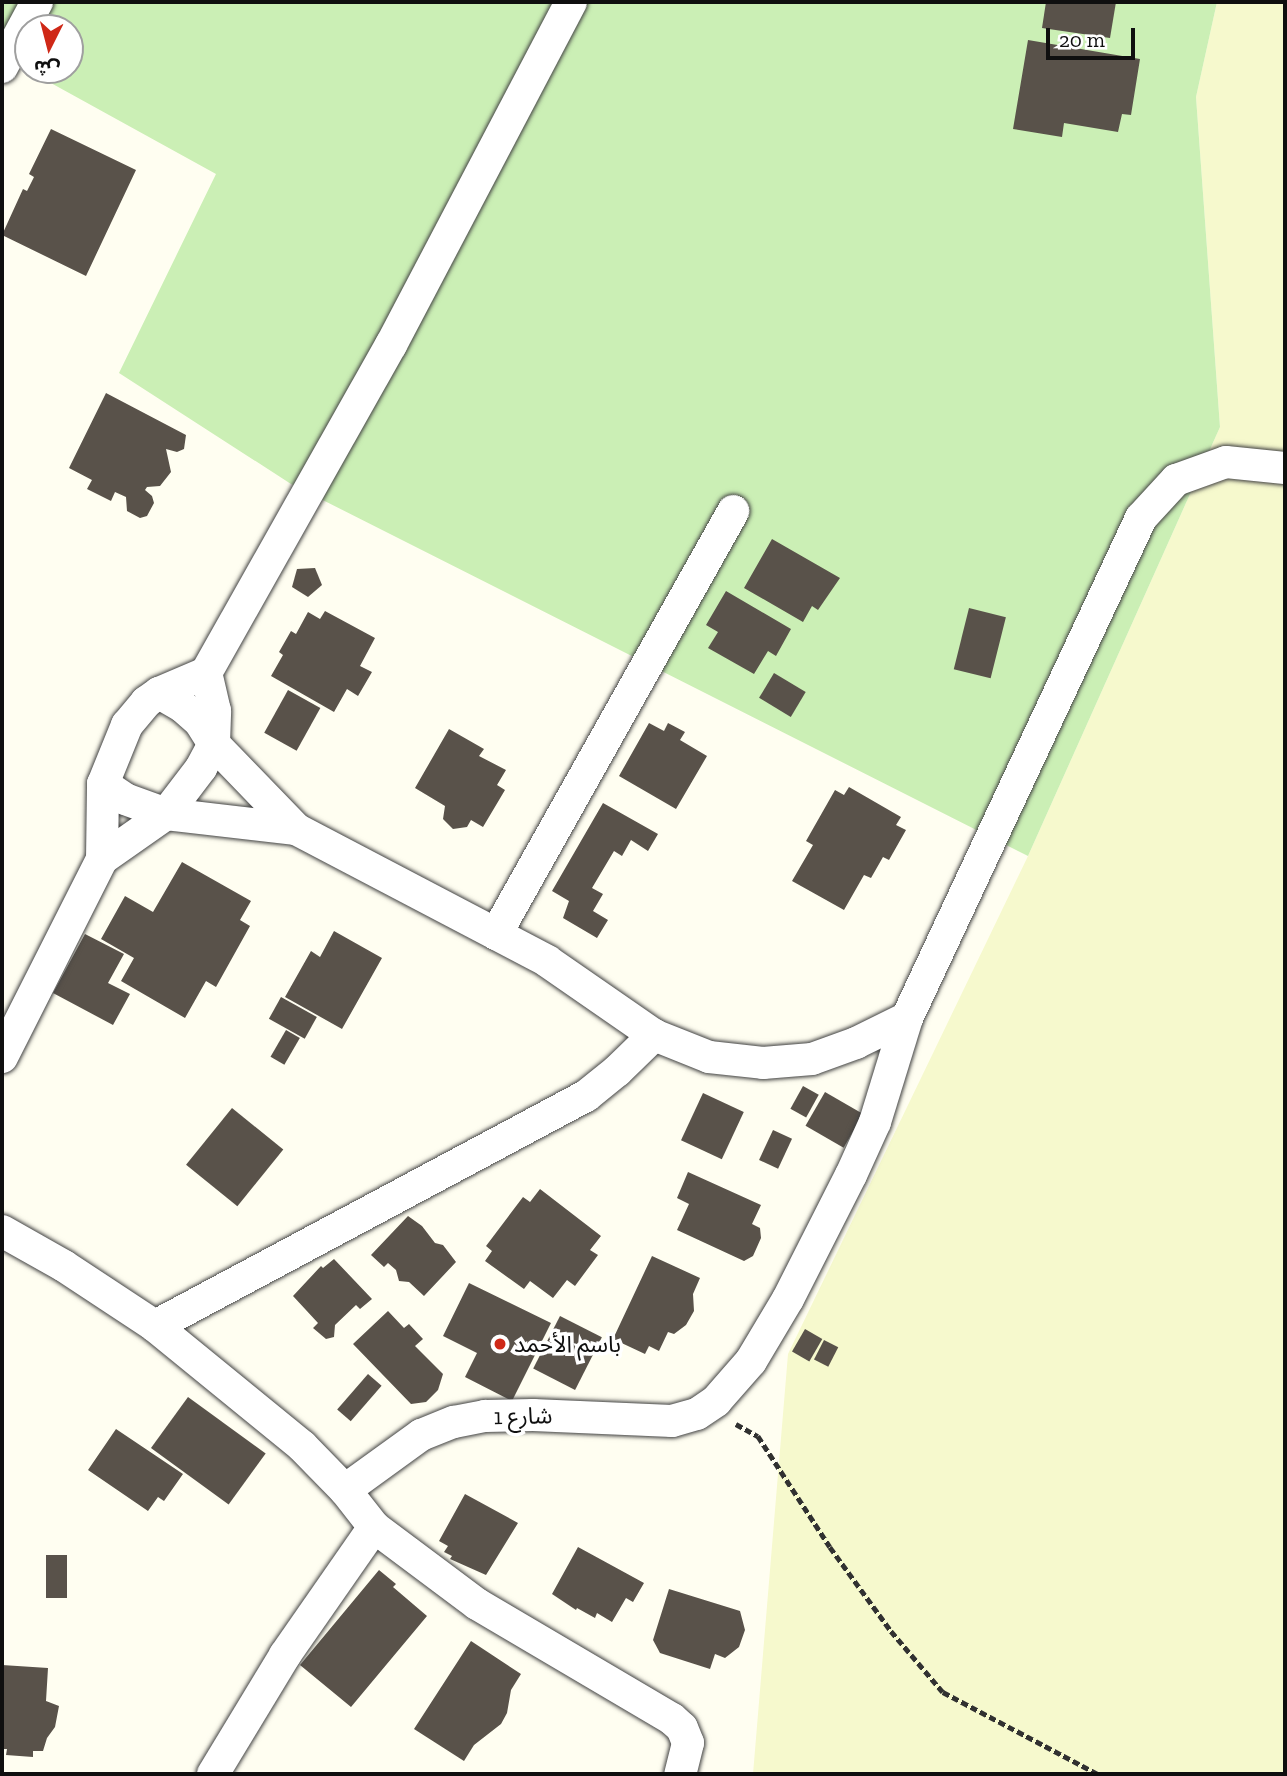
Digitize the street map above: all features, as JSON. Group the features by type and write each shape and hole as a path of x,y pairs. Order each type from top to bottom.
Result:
{"street":[{"path":"2,68 37,2"},
{"path":"2,1057 102,859 103,783 127,725 146,702 159,693 206,673 391,345 571,2"},
{"path":"716,1401 757,1351 788,1299 851,1175 875,1122 907,1018 1141,518 1176,480 1226,462 1285,468"},
{"path":"496,934 733,511"},
{"path":"102,859 166,814 194,778 214,744 215,711 206,673"},
{"path":"159,693 191,714 214,744 296,829 547,961 654,1035 709,1057 763,1063 812,1059 856,1043 907,1018"},
{"path":"103,783 125,799 166,814 296,829"},
{"path":"155,1326 586,1096 654,1035"},
{"path":"2,1231 64,1266 155,1326 302,1446 345,1490 374,1527 477,1604 672,1719 682,1728 688,1743 680,1774"},
{"name":"شارع 1","path":"345,1490 421,1435 454,1422 485,1416 533,1415 672,1421 697,1414 716,1401"},
{"path":"213,1774 285,1655 374,1527"}],"path":[{"path":"716,1401 738,1427 758,1436 830,1547 891,1631 943,1692 1098,1774"}],"green space":[{"path":"2,2 1217,2 1196,97 1220,427 1028,856 291,484 119,373 216,174 53,84 84,84 84,14 14,14 14,63 11,61 2,78"},
{"path":"1217,2 1285,2 1285,1774 753,1774 788,1354 1028,856 1220,427 1196,97"}],"building":[{"path":"1046,2 1116,2 1110,38 1042,28"},
{"path":"1028,40 1140,59 1131,115 1122,114 1118,132 1064,123 1062,137 1013,129"},
{"path":"51,129 136,170 86,276 2,235 23,189 27,191 34,177 29,174"},
{"path":"106,393 186,435 184,449 177,452 166,449 171,472 160,486 147,487 145,490 152,496 154,503 147,516 140,518 127,511 126,497 115,492 111,501 87,489 92,480 69,468"},
{"path":"772,539 840,578 818,610 812,606 803,622 744,588"},
{"path":"315,568 322,585 308,597 292,587 297,569"},
{"path":"726,591 791,629 776,656 768,651 754,674 708,648 718,632 706,625"},
{"path":"969,608 1006,617 991,678 954,669"},
{"path":"325,611 375,638 360,666 372,672 358,696 347,689 334,712 271,676 283,655 279,652 291,631 296,634 308,612 320,619"},
{"path":"774,673 806,692 791,717 759,698"},
{"path":"288,690 320,708 297,751 264,733"},
{"path":"649,723 664,731 668,723 685,732 680,740 707,756 676,809 619,776"},
{"path":"449,729 484,749 479,756 506,770 497,785 505,790 483,827 471,820 467,827 453,829 443,819 445,806 415,788"},
{"path":"849,787 901,817 896,825 906,830 889,860 883,857 871,878 864,875 844,910 792,881 813,845 806,841 835,790 844,795"},
{"path":"603,803 658,834 648,851 631,840 622,856 614,851 592,888 603,894 593,911 608,920 597,938 563,918 569,901 552,891"},
{"path":"182,862 251,901 240,920 250,926 216,987 206,981 185,1018 121,981 134,958 101,939 125,896 153,912"},
{"path":"334,931 382,958 342,1029 285,997 311,951 320,957"},
{"path":"85,934 124,954 108,983 130,994 113,1025 53,993"},
{"path":"281,997 317,1017 305,1039 269,1019"},
{"path":"286,1030 300,1038 284,1065 270,1057"},
{"path":"803,1086 819,1095 806,1117 790,1109"},
{"path":"825,1092 863,1114 844,1148 806,1126"},
{"path":"703,1093 744,1112 722,1159 681,1140"},
{"path":"232,1108 283,1150 237,1206 186,1165"},
{"path":"773,1130 792,1139 778,1169 759,1160"},
{"path":"688,1172 761,1205 752,1224 760,1228 761,1238 753,1256 744,1261 677,1230 689,1204 677,1198"},
{"path":"540,1189 601,1236 590,1250 598,1255 575,1286 567,1280 553,1298 530,1281 524,1289 485,1261 492,1251 486,1246 523,1197 530,1202"},
{"path":"408,1216 422,1226 435,1243 443,1245 456,1262 424,1296 409,1282 399,1281 396,1270 388,1263 384,1267 371,1255"},
{"path":"652,1256 700,1278 693,1294 694,1311 686,1325 674,1334 668,1332 659,1351 649,1346 645,1354 613,1339"},
{"path":"334,1259 372,1299 360,1309 356,1305 335,1325 334,1337 326,1339 313,1328 318,1323 293,1296 321,1266 323,1268"},
{"name":"باسم الأحمد","path":"469,1283 551,1323 512,1401 465,1377 477,1353 443,1336"},
{"path":"388,1311 404,1328 409,1324 423,1339 415,1346 443,1374 438,1390 426,1402 411,1404 353,1344"},
{"path":"560,1316 602,1337 575,1390 533,1369"},
{"path":"805,1329 822,1339 809,1362 792,1352"},
{"path":"824,1340 838,1347 828,1367 814,1360"},
{"path":"368,1374 382,1386 351,1421 337,1409"},
{"path":"188,1397 266,1453 229,1504 151,1448"},
{"path":"116,1429 183,1474 164,1501 158,1497 148,1511 88,1470"},
{"path":"465,1494 518,1523 486,1575 450,1559 452,1556 444,1552 448,1546 439,1541"},
{"path":"578,1547 644,1583 633,1602 626,1598 612,1622 597,1613 595,1618 577,1608 576,1610 552,1594"},
{"path":"46,1555 67,1555 67,1598 46,1598"},
{"path":"379,1570 396,1584 393,1587 427,1616 351,1707 300,1665"},
{"path":"669,1589 740,1611 745,1630 739,1647 725,1658 715,1654 710,1669 660,1653 653,1640"},
{"path":"471,1641 521,1674 511,1690 507,1713 501,1724 474,1745 464,1761 414,1729"},
{"path":"2,1665 48,1668 46,1701 59,1706 55,1727 47,1738 43,1751 33,1751 33,1757 6,1755 7,1749 2,1749"}],"place":[{"name":"باسم الأحمد","path":"500,1344"}]}
